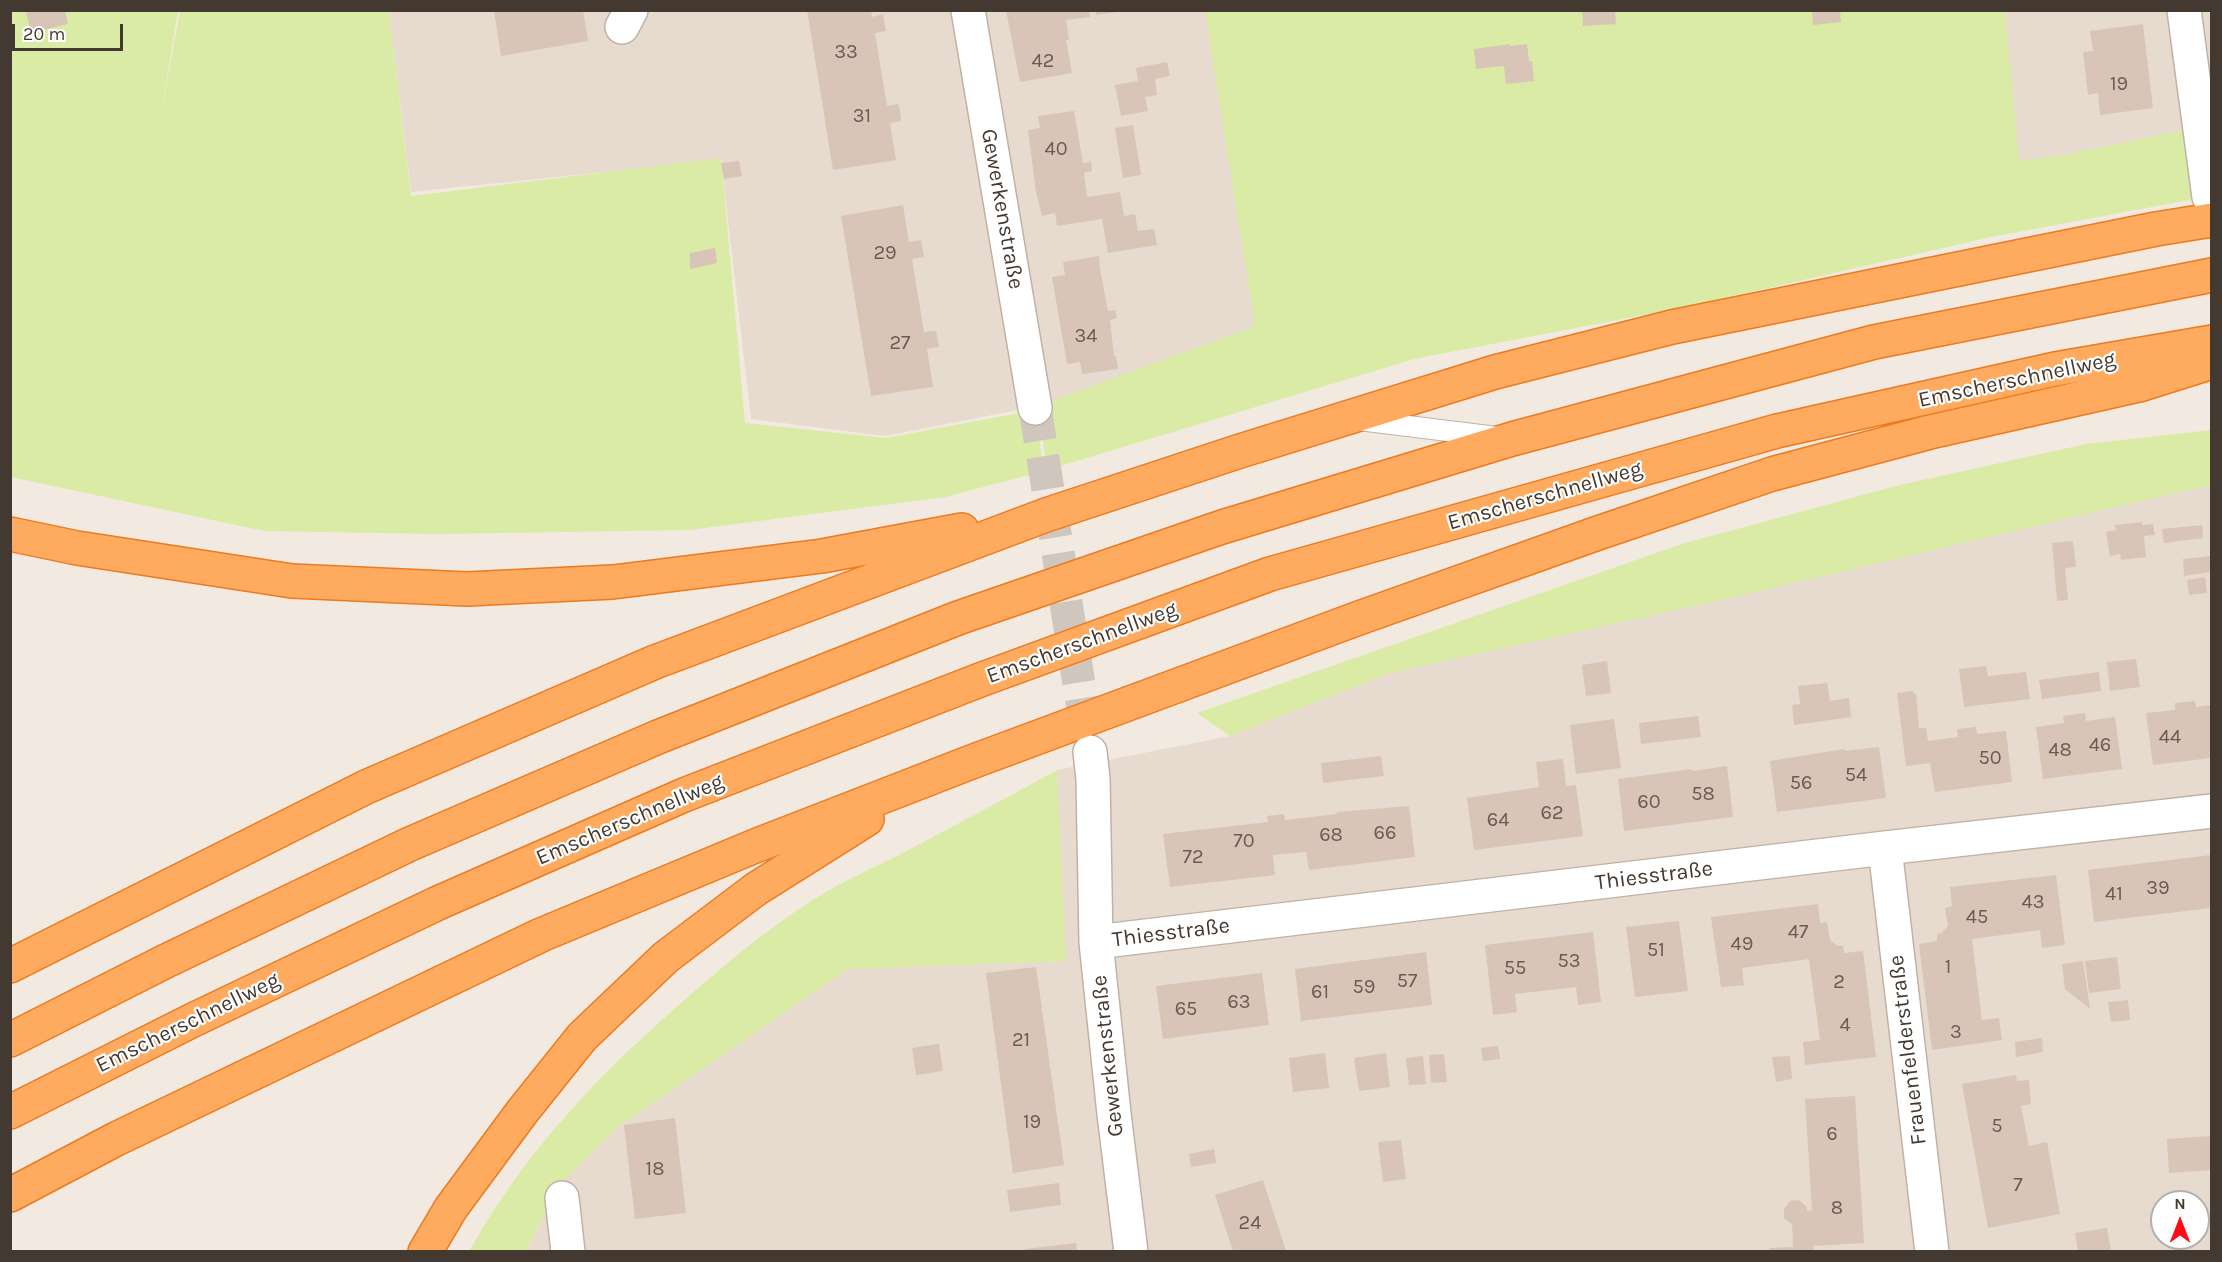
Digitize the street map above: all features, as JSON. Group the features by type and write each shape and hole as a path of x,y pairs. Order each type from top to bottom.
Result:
{"highway":[{"path":"10,966 366,787 655,662 1046,515 1495,372 1672,327 2156,229 2210,208"},
{"path":"10,1040 166,961 410,844 658,737 969,614 1222,527 1512,439 1874,342 2211,275"},
{"name":"Emscherschnellweg","path":"10,1112 193,1020 428,908 684,795 980,680 1270,574 1777,431 2055,369 2211,342"},
{"path":"10,1195 116,1139 541,935 755,846 974,761 1381,610 1772,474 1930,432 2139,385 2211,362"},
{"path":"10,534 77,548 292,581 467,589 613,582 822,556 1046,515"},
{"path":"425,1251 451,1208 582,1037 666,957 756,889 855,825 974,761"}],"street":[{"name":"Gewerkenstraße","path":"968,10 1035,408"},
{"path":"2184,10 2210,208"},
{"name":"Gewerkenstraße","path":"1090,752 1093,779 1096,942 1112,1102 1131,1251"},
{"name":"Thiesstraße","path":"1096,942 1885,848 2211,812"},
{"name":"Frauenfelderstraße","path":"1885,848 1932,1251"},
{"path":"562,1198 568,1251"}],"lane":[{"path":"1345,418 1512,439"}],"shaded area":[{"path":"389,11 2211,11 2211,125 2063,155 1545,232 1038,406 885,436 751,419 721,160 411,192"},
{"path":"2211,486 2211,1251 526,1252 559,1185 619,1126 848,969 1065,961 1057,770 1230,736 1390,673"}],"green space":[{"path":"11,10 178,11 159,125 180,11 389,11 411,196 721,158 745,423 886,438 1035,410 1044,471 945,497 689,530 438,534 264,531 11,477"},
{"path":"1205,11 2005,11 2019,161 2063,155 2211,125 2211,196 1991,237 1690,306 1414,359 1047,470 1038,406 1255,326"},
{"path":"2211,430 2211,486 1700,605 1390,673 1230,736 1197,713 1685,543 1900,485 2086,444"},
{"path":"1057,770 1066,961 848,969 619,1126 559,1185 526,1251 469,1252 511,1184 560,1122 615,1064 725,965 778,923 826,892"}],"building":[{"path":"65,10 68,24 31,33 26,12"},
{"path":"494,10 583,10 588,41 501,56"},
{"path":"807,10 871,10 872,17 883,14 886,31 875,33 887,106 898,104 900,111 901,121 890,123 896,160 833,170"},
{"path":"1006,10 1089,10 1090,17 1066,20 1069,40 1066,40 1072,73 1020,82"},
{"path":"1095,10 1117,10 1117,12 1096,15"},
{"path":"1582,10 1615,10 1616,24 1583,26"},
{"path":"1812,10 1840,10 1841,22 1813,25"},
{"path":"2143,24 2153,108 2100,115 2098,93 2088,95 2083,52 2093,51 2090,31"},
{"path":"1510,44 1510,46 1527,44 1534,81 1506,84 1504,66 1476,69 1474,49"},
{"path":"1167,62 1170,76 1155,79 1157,95 1145,97 1148,111 1121,116 1115,85 1138,81 1136,68"},
{"path":"1074,111 1083,163 1091,162 1092,171 1084,173 1087,197 1120,192 1124,216 1135,214 1138,231 1154,229 1157,245 1108,253 1102,219 1057,226 1055,213 1042,216 1036,192 1028,130 1040,128 1038,116"},
{"path":"1133,125 1141,175 1123,178 1115,128"},
{"path":"739,161 742,176 724,179 721,163"},
{"path":"903,205 909,242 921,240 924,257 912,259 924,332 936,331 939,347 927,349 933,387 871,396 841,216"},
{"path":"715,248 717,263 690,269 690,253"},
{"path":"1099,256 1108,311 1115,310 1117,318 1110,320 1114,356 1116,356 1118,369 1082,374 1080,362 1067,364 1052,277 1065,275 1063,262"},
{"path":"2142,522 2142,525 2153,524 2155,535 2144,536 2146,557 2121,560 2120,554 2110,556 2106,532 2116,530 2115,525"},
{"path":"2202,525 2203,538 2164,543 2162,529"},
{"path":"2073,541 2076,567 2065,568 2068,600 2057,601 2052,543"},
{"path":"2211,556 2211,572 2184,576 2183,559"},
{"path":"2205,577 2207,593 2189,595 2187,580"},
{"path":"2136,659 2140,687 2110,691 2107,662"},
{"path":"1607,661 1611,693 1586,696 1582,665"},
{"path":"1986,666 1988,676 2026,672 2030,699 1964,707 1959,669"},
{"path":"2099,672 2101,691 2042,699 2039,680"},
{"path":"1827,683 1830,701 1849,698 1851,717 1794,725 1792,705 1800,704 1798,686"},
{"path":"1912,691 1916,695 1919,728 1926,728 1928,741 1958,737 1957,729 1976,727 1977,734 2006,731 2012,782 1935,792 1930,763 1906,766 1897,693"},
{"path":"2195,701 2196,707 2211,705 2211,758 2153,765 2146,713 2175,710 2175,703"},
{"path":"2085,713 2086,721 2115,717 2122,769 2043,779 2036,727 2064,723 2063,716"},
{"path":"1698,716 1701,737 1641,744 1639,723"},
{"path":"1614,719 1621,768 1576,774 1570,725"},
{"path":"1879,747 1886,798 1777,812 1770,761 1844,749 1845,751"},
{"path":"1381,756 1384,776 1323,783 1321,763"},
{"path":"1563,759 1566,786 1576,785 1583,836 1474,850 1467,798 1539,787 1536,762"},
{"path":"1727,766 1733,817 1624,831 1618,779"},
{"path":"1409,806 1415,857 1309,870 1306,852 1273,855 1275,875 1170,887 1163,834 1268,822 1267,816 1284,814 1285,820 1337,814 1337,812"},
{"path":"2211,855 2211,908 2094,922 2088,870"},
{"path":"2056,875 2065,945 2042,948 2040,930 1972,939 1982,1020 1999,1018 2002,1040 1932,1050 1919,944 1937,941 1937,934 1948,926 1945,908 1952,906 1950,887"},
{"path":"1818,904 1820,923 1827,922 1830,940 1838,946 1843,946 1844,953 1863,951 1876,1057 1805,1065 1803,1042 1820,1040 1809,959 1742,968 1744,985 1721,987 1711,917"},
{"path":"1679,921 1688,991 1635,997 1626,927"},
{"path":"1593,932 1601,1002 1578,1005 1576,987 1515,994 1517,1012 1493,1015 1485,945"},
{"path":"1426,952 1432,1005 1301,1021 1295,969"},
{"path":"2117,957 2121,989 2089,993 2085,961"},
{"path":"2083,961 2090,1009 2065,989 2062,964"},
{"path":"1036,967 1064,1165 1013,1173 986,973"},
{"path":"1262,973 1269,1025 1163,1039 1156,986"},
{"path":"2128,1000 2130,1020 2111,1022 2108,1002"},
{"path":"2042,1038 2043,1052 2016,1057 2015,1042"},
{"path":"939,1044 943,1071 916,1075 912,1048"},
{"path":"1498,1046 1500,1059 1483,1061 1481,1048"},
{"path":"1325,1053 1329,1088 1293,1092 1289,1058"},
{"path":"1386,1053 1390,1087 1359,1091 1354,1058"},
{"path":"1444,1054 1447,1082 1431,1083 1429,1055"},
{"path":"1423,1056 1426,1084 1409,1085 1406,1058"},
{"path":"1790,1056 1792,1079 1776,1082 1772,1057"},
{"path":"2016,1075 2017,1081 2029,1080 2031,1104 2021,1106 2029,1146 2047,1142 2060,1214 1988,1228 1962,1084"},
{"path":"1855,1096 1864,1243 1813,1246 1814,1251 1770,1251 1769,1248 1793,1247 1792,1224 1784,1218 1784,1209 1790,1201 1799,1200 1806,1206 1807,1211 1812,1210 1805,1099"},
{"path":"675,1118 686,1213 635,1219 624,1125"},
{"path":"2211,1136 2211,1170 2169,1173 2167,1139"},
{"path":"1401,1140 1406,1179 1383,1182 1378,1142"},
{"path":"1214,1149 1216,1163 1191,1167 1189,1154"},
{"path":"1263,1180 1286,1251 1233,1251 1215,1195"},
{"path":"1059,1183 1061,1205 1010,1212 1007,1190"},
{"path":"2107,1228 2111,1251 2078,1251 2075,1233"},
{"path":"1076,1243 1077,1251 1025,1251 1025,1249"}],"tunnel":[{"path":"1035,408 1089,747"}]}
